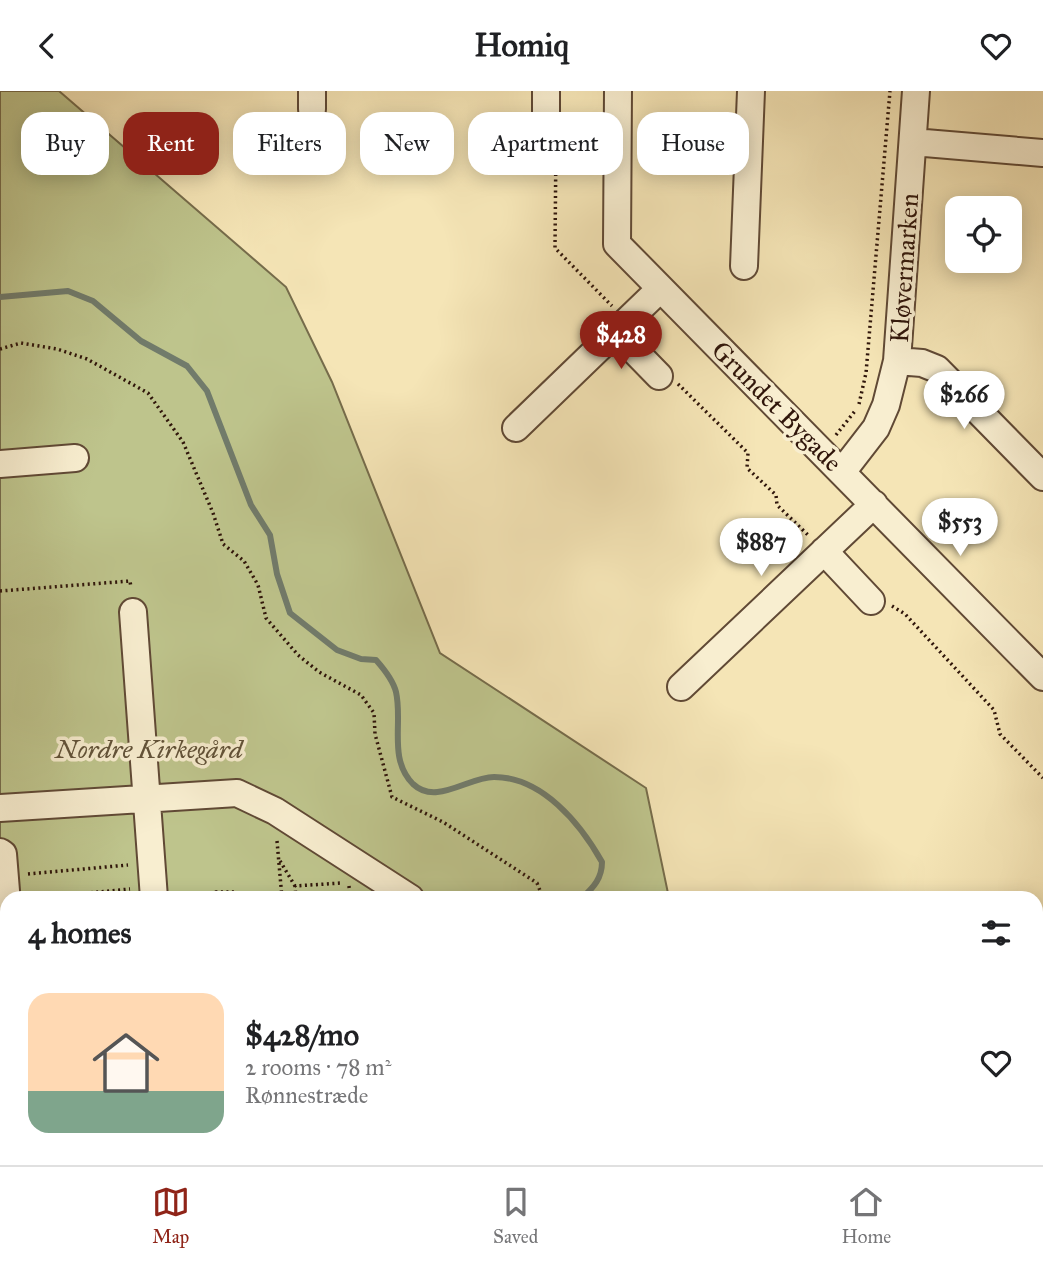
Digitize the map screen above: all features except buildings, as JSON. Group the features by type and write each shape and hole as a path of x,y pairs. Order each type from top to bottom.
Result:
{"street":[{"path":"546,91 546,112"},
{"name":"Grundet Bygade","path":"618,91 617,244 1043,677"},
{"path":"744,266 751,91"},
{"name":"Kløvermarken","path":"842,472 876,428 886,405 897,361 916,91"},
{"path":"913,142 1043,153"},
{"path":"516,428 660,289"},
{"path":"622,327 659,376"},
{"path":"897,361 922,363 937,369 1043,477"},
{"path":"0,464 75,458"},
{"path":"681,687 874,503"},
{"path":"824,551 871,601"},
{"path":"133,612 149,800 145,891"},
{"path":"0,808 237,793 275,811 399,891"},
{"path":"2,864 5,891"}],"path":[{"path":"821,450 849,422 858,407 866,373 890,91"},
{"path":"556,175 555,248 622,327"},
{"path":"0,349 21,342 57,349 87,359 148,393 183,442 223,544 244,561 258,585 266,618 298,655 319,672 361,695 374,713 375,734 392,796 443,822 537,883 540,891"},
{"path":"659,376 670,376 748,453 747,468 776,495 777,505 824,551"},
{"path":"0,591 130,581 133,612"},
{"path":"871,601 883,600 905,614 995,710 1000,734 1043,778"},
{"path":"275,811 282,891"},
{"path":"279,859 295,891"},
{"path":"2,864 134,865"},
{"path":"295,886 349,882 350,891"}],"green space":[{"name":"Nordre Kirkegård","path":"0,91 59,91 83,112 21,112 21,175 109,175 109,134 123,146 123,175 156,175 286,287 332,382 440,653 646,788 668,891 0,891"}],"waterway":[{"path":"0,297 68,291 93,301 141,341 187,366 207,391 251,505 270,535 277,574 290,613 337,650 361,659 376,660 393,683 398,704 398,752 405,774 413,784 432,792 494,777 512,779 543,794 571,818 602,862 601,873 589,891"}]}
